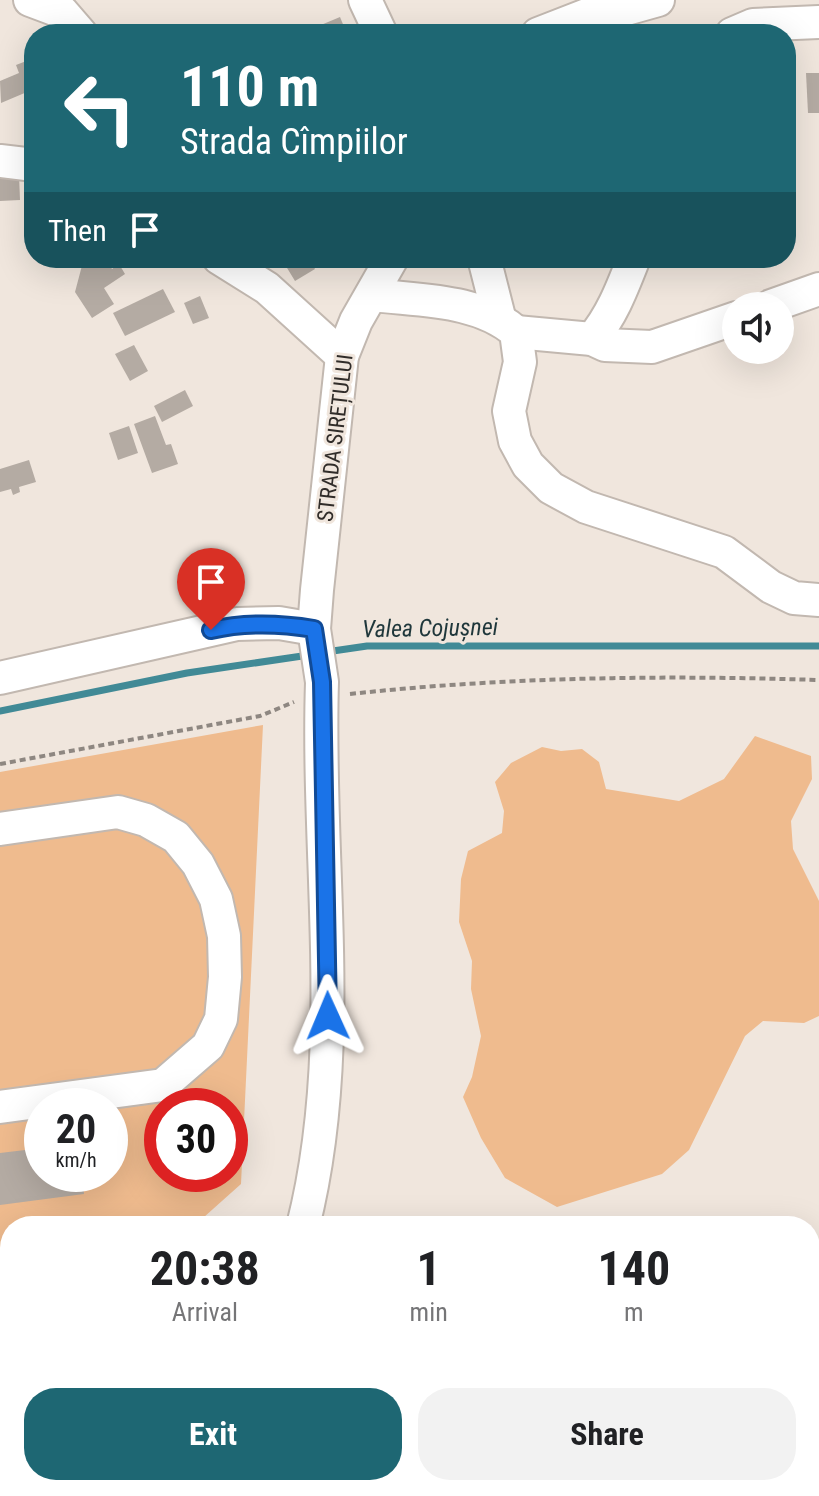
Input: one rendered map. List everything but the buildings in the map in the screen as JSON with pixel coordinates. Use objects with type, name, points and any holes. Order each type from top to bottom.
[{"type":"street","points":[[30,0],[62,12],[72,24]]},
{"type":"street","points":[[365,0],[376,24]]},
{"type":"street","points":[[558,24],[597,5],[626,9],[658,0]]},
{"type":"street","points":[[761,12],[819,22]]},
{"type":"street","points":[[0,161],[24,164]]},
{"type":"street","points":[[235,268],[267,288],[342,356]]},
{"type":"street","name":"STRADA SIREȚULUI","points":[[305,1216],[322,1116],[328,1016],[322,690],[314,629],[342,356],[356,321],[387,268]]},
{"type":"street","points":[[487,268],[520,362],[509,411],[515,441],[528,465],[551,488],[586,507],[724,552],[771,587],[794,598],[819,600]]},
{"type":"street","points":[[592,339],[614,304],[630,268]]},
{"type":"street","points":[[794,298],[819,289]]},
{"type":"street","points":[[373,295],[461,306],[507,324],[592,339],[605,345],[652,347],[722,323]]},
{"type":"street","points":[[0,678],[237,624],[279,623],[314,629]]},
{"type":"street","points":[[0,664],[32,671]]},
{"type":"street","points":[[0,829],[118,812],[146,820],[176,837],[198,864],[216,899],[224,936],[225,977],[221,1019],[208,1046],[163,1085],[0,1107]]},
{"type":"path","points":[[0,764],[260,716],[322,690],[701,676],[819,680]]},
{"type":"shaded area","points":[[263,725],[246,1088],[144,1088],[144,1192],[232,1192],[205,1216],[0,1216],[0,772]]},
{"type":"shaded area","points":[[755,736],[811,756],[812,779],[791,821],[793,849],[819,901],[819,1016],[804,1023],[763,1021],[745,1036],[689,1150],[662,1174],[557,1207],[505,1178],[481,1138],[463,1097],[472,1077],[481,1036],[471,989],[472,961],[459,922],[461,879],[468,851],[502,833],[504,811],[495,782],[511,763],[542,747],[561,751],[582,749],[599,762],[606,789],[679,801],[724,779]]},
{"type":"waterway","name":"Valea Cojușnei","points":[[326,652],[367,646],[819,646]]},
{"type":"waterway","name":"Valea Cojușnei","points":[[0,711],[187,673],[309,655]]},
{"type":"route","points":[[211,630],[237,624],[279,623],[314,629],[322,682],[328,1016]]}]
